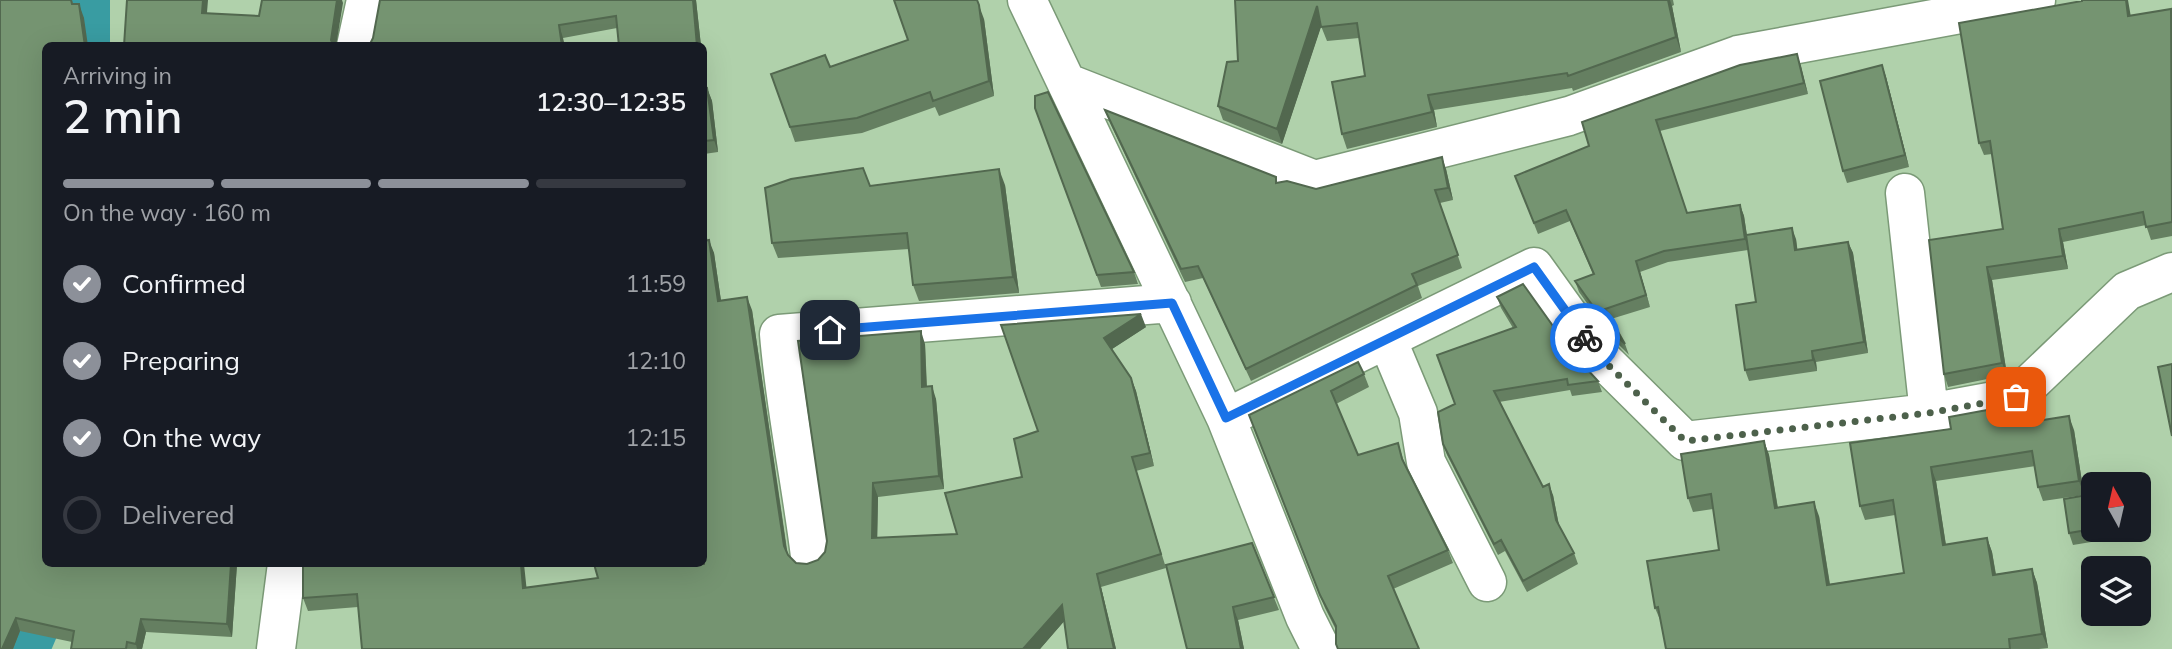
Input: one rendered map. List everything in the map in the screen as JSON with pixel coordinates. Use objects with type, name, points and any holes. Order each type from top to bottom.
[{"type":"street","points":[[357,42],[366,0]]},
{"type":"street","points":[[1027,0],[1070,84],[1226,418],[1305,617],[1321,649]]},
{"type":"street","points":[[1070,84],[1315,180],[1569,116],[1738,55],[2036,0]]},
{"type":"street","points":[[1905,193],[1929,413]]},
{"type":"street","points":[[1226,418],[1534,267],[1595,352],[1685,441],[1929,413],[2016,397],[2127,291],[2172,272]]},
{"type":"street","points":[[810,556],[797,455],[783,380],[779,334],[1172,303]]},
{"type":"street","points":[[1387,339],[1418,413],[1426,462],[1487,582]]},
{"type":"street","points":[[276,649],[287,567]]},
{"type":"building","points":[[0,0],[71,0],[72,4],[79,4],[84,42],[42,42],[42,567],[231,567],[227,624],[141,619],[136,644],[127,642],[126,649],[71,649],[74,631],[16,618],[0,649]]},
{"type":"building","points":[[127,0],[203,0],[202,13],[259,16],[262,0],[337,0],[332,42],[124,42]]},
{"type":"building","points":[[380,0],[693,0],[697,42],[619,42],[616,16],[559,25],[561,42],[371,42]]},
{"type":"building","points":[[894,0],[977,0],[989,81],[933,101],[930,92],[857,118],[790,127],[771,74],[825,55],[830,67],[908,40]]},
{"type":"building","points":[[1235,0],[1668,0],[1676,37],[1568,76],[1567,73],[1428,95],[1432,112],[1342,134],[1332,82],[1365,76],[1357,23],[1321,27],[1317,6],[1277,129],[1218,106],[1227,62],[1238,61]]},
{"type":"building","points":[[2082,0],[2126,0],[2128,16],[2171,9],[2172,222],[2146,227],[2143,212],[2059,229],[2063,256],[1987,267],[2002,363],[1944,374],[1929,240],[2003,229],[1990,141],[1979,143],[1959,23]]},
{"type":"building","points":[[1797,54],[1804,83],[1656,120],[1687,213],[1740,205],[1745,239],[1664,251],[1636,261],[1646,295],[1605,309],[1625,344],[1608,327],[1575,281],[1594,274],[1566,210],[1534,223],[1515,176],[1589,146],[1582,122],[1740,65]]},
{"type":"building","points":[[1882,65],[1905,155],[1843,171],[1820,81]]},
{"type":"building","points":[[707,88],[714,140],[707,141]]},
{"type":"building","points":[[1048,92],[1134,272],[1097,275],[1035,108],[1035,96]]},
{"type":"building","points":[[1105,110],[1276,177],[1276,183],[1287,181],[1316,189],[1442,157],[1448,188],[1435,190],[1458,255],[1412,274],[1417,285],[1246,369],[1198,266],[1181,269]]},
{"type":"building","points":[[863,168],[870,186],[999,169],[1013,277],[913,285],[907,233],[772,243],[765,188],[791,179]]},
{"type":"building","points":[[1792,228],[1795,250],[1848,242],[1864,342],[1812,351],[1813,360],[1745,370],[1736,305],[1756,302],[1746,235]]},
{"type":"building","points":[[707,240],[718,301],[747,297],[784,546],[796,563],[807,564],[818,560],[825,552],[827,541],[798,341],[921,331],[922,387],[932,386],[939,476],[873,483],[872,538],[957,534],[945,493],[1022,477],[1014,439],[1038,431],[1001,325],[1141,314],[1104,338],[1131,378],[1150,453],[1132,457],[1161,554],[1097,574],[1114,649],[1068,649],[1062,605],[1023,649],[362,649],[357,594],[303,598],[303,567],[521,567],[523,588],[598,578],[595,567],[707,567]]},
{"type":"building","points":[[1523,284],[1573,354],[1598,381],[1568,385],[1567,379],[1494,391],[1543,487],[1549,484],[1556,520],[1574,553],[1523,581],[1501,540],[1494,544],[1443,444],[1438,412],[1455,404],[1437,355],[1516,327],[1497,297]]},
{"type":"building","points":[[1358,362],[1364,374],[1331,391],[1358,455],[1398,443],[1402,459],[1448,550],[1388,576],[1419,649],[1338,649],[1336,626],[1320,595],[1249,415]]},
{"type":"building","points":[[2172,364],[2172,436],[2158,367]]},
{"type":"building","points":[[2009,406],[2012,425],[2069,416],[2079,481],[2038,487],[2032,451],[1931,467],[1943,545],[1987,538],[1993,575],[2032,569],[2042,634],[2009,639],[2010,649],[1666,649],[1647,561],[1719,550],[1711,494],[1688,498],[1681,454],[1764,441],[1775,508],[1814,502],[1827,585],[1904,573],[1893,500],[1860,506],[1850,443],[1951,429],[1949,417]]},
{"type":"building","points":[[2081,496],[2081,531],[2069,533],[2064,499]]},
{"type":"building","points":[[1252,543],[1274,597],[1233,607],[1241,649],[1187,649],[1166,565]]},
{"type":"waterway","points":[[91,0],[91,42]]},
{"type":"waterway","points":[[31,649],[66,567]]},
{"type":"way so far","points":[[1585,338],[1595,352],[1685,441],[1929,413],[2016,397]]},
{"type":"route","points":[[830,330],[1172,303],[1226,418],[1534,267],[1585,338]]}]
